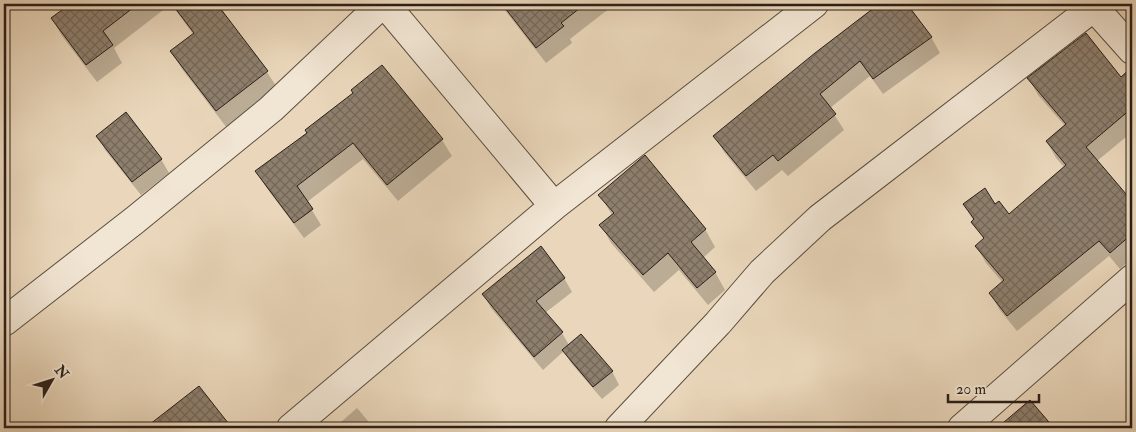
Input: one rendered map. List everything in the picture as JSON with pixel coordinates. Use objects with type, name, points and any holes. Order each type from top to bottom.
[{"type":"street","points":[[4,322],[135,220],[272,109],[384,4],[554,206]]},
{"type":"street","points":[[291,428],[554,206],[814,4]]},
{"type":"street","points":[[619,428],[711,330],[762,272],[820,218],[1094,5],[1132,50]]},
{"type":"street","points":[[962,428],[1132,279]]},
{"type":"building","points":[[70,4],[138,4],[103,31],[113,45],[86,65],[51,18]]},
{"type":"building","points":[[172,4],[217,4],[268,71],[216,111],[170,51],[194,33]]},
{"type":"building","points":[[502,4],[585,4],[561,23],[564,26],[536,48]]},
{"type":"building","points":[[879,4],[907,4],[932,37],[873,79],[860,61],[820,94],[836,114],[778,161],[773,155],[746,176],[713,136]]},
{"type":"building","points":[[1086,33],[1121,77],[1132,67],[1132,108],[1086,147],[1132,201],[1132,234],[1110,253],[1099,241],[1007,316],[989,293],[1004,280],[975,246],[984,238],[971,222],[974,219],[963,204],[985,188],[995,204],[999,201],[1009,214],[1066,165],[1046,141],[1066,124],[1027,78]]},
{"type":"building","points":[[382,65],[443,139],[387,185],[353,143],[297,186],[313,209],[294,223],[255,171],[307,133],[305,130],[353,93],[351,90]]},
{"type":"building","points":[[126,112],[162,159],[132,182],[96,136]]},
{"type":"building","points":[[645,155],[706,229],[691,242],[716,272],[697,288],[668,253],[643,275],[599,225],[614,213],[598,195]]},
{"type":"building","points":[[541,246],[565,278],[536,301],[563,332],[534,357],[482,294]]},
{"type":"building","points":[[581,334],[613,371],[593,387],[562,350]]},
{"type":"building","points":[[199,386],[232,428],[145,428]]},
{"type":"building","points":[[1030,400],[1054,428],[997,428]]}]
